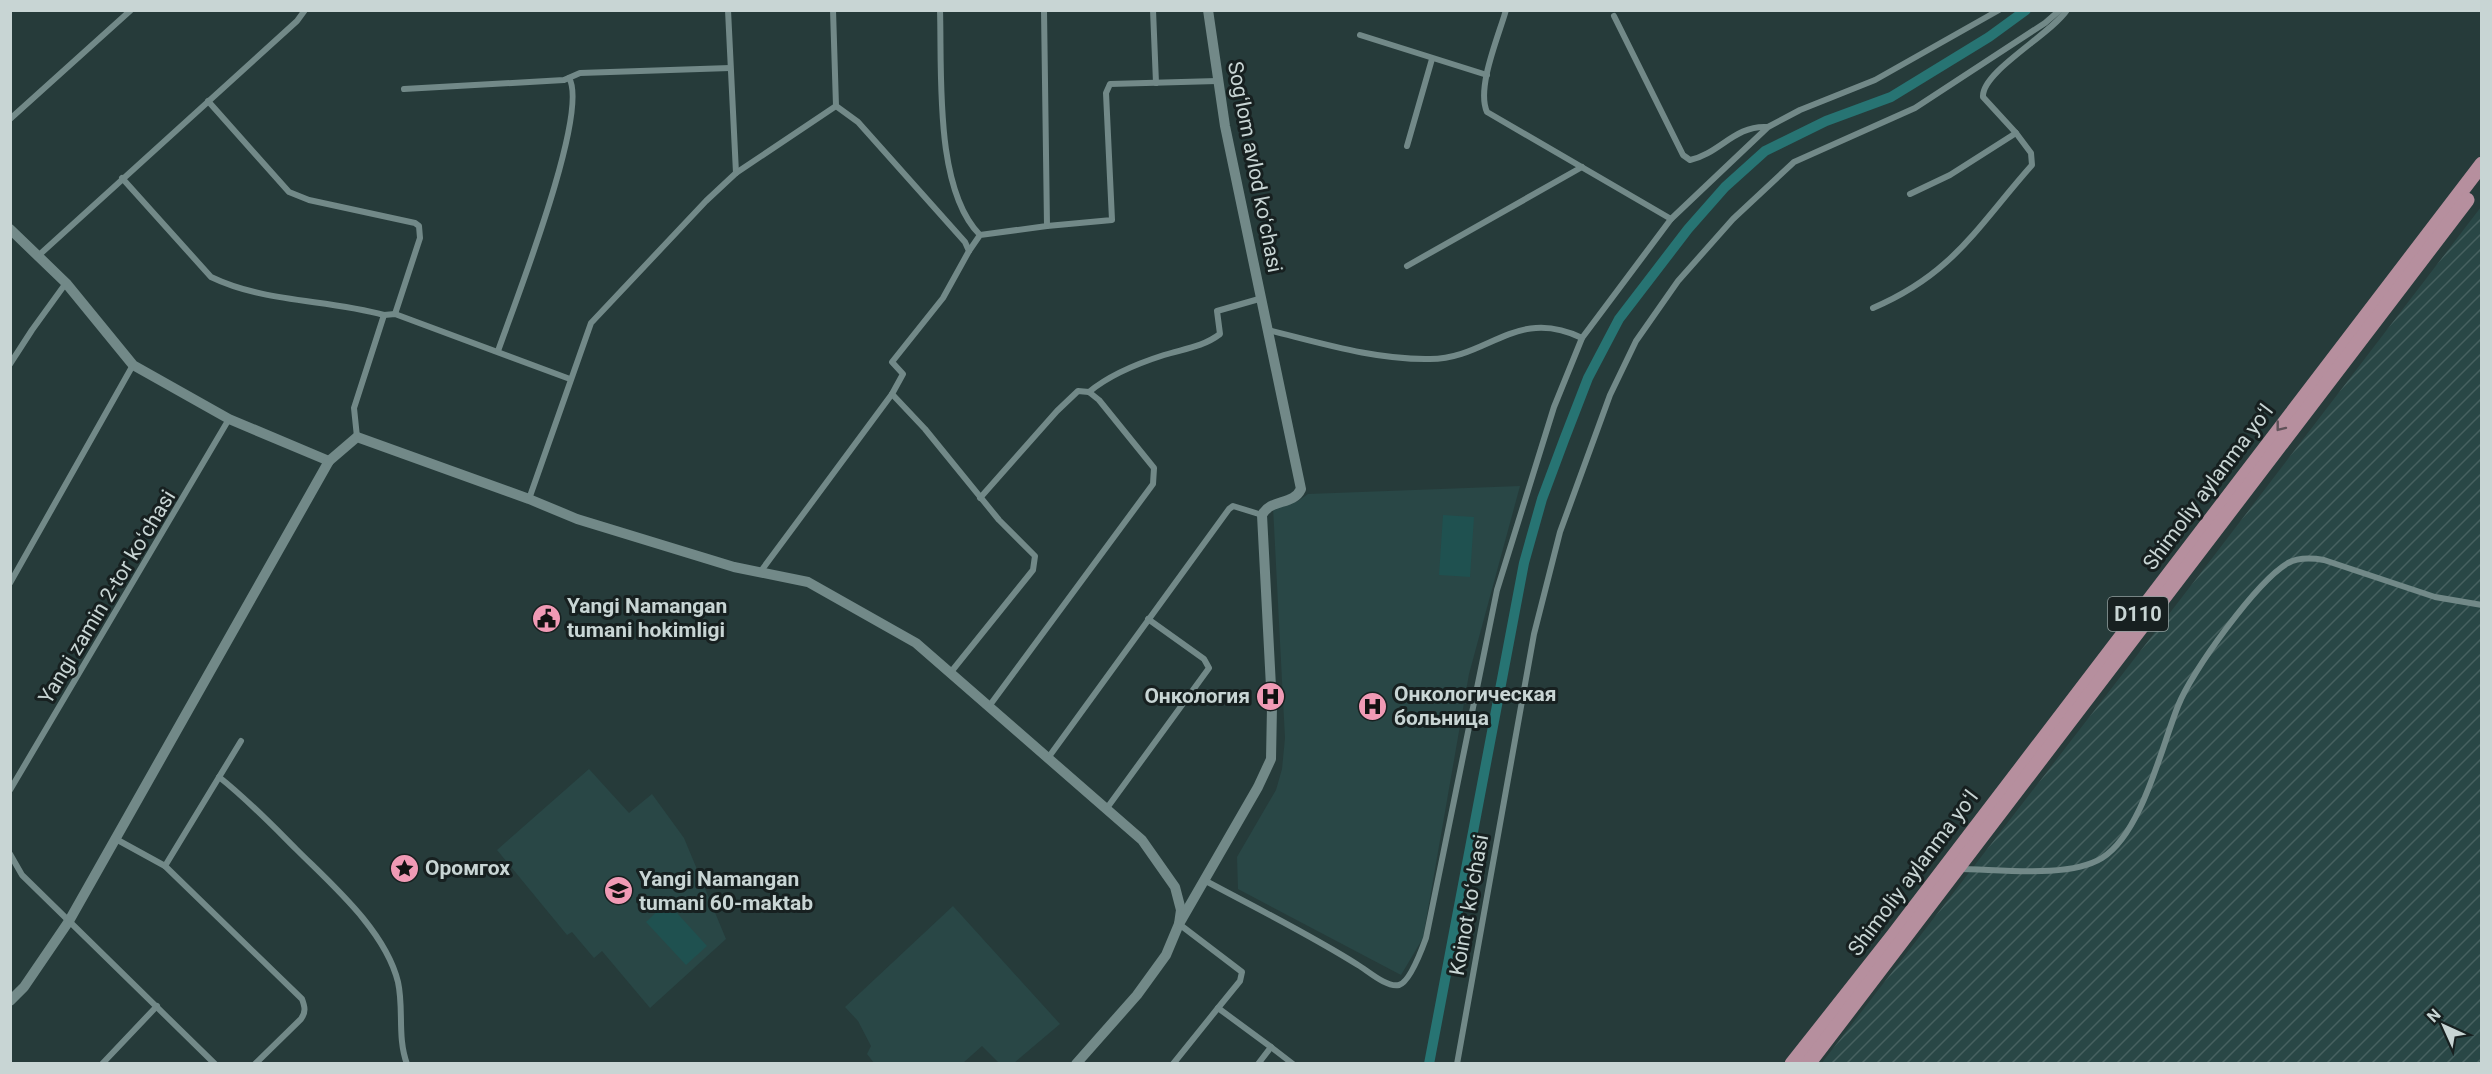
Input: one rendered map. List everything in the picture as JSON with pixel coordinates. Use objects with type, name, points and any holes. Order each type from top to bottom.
[{"type":"main road","name":"Shimoliy aylanma yoʻl","points":[[1808,1064],[1958,869],[2348,347],[2481,164]]},
{"type":"main road","name":"Shimoliy aylanma yoʻl","points":[[2348,347],[2481,181]]},
{"type":"main road","name":"Shimoliy aylanma yoʻl","points":[[1792,1064],[2195,549]]},
{"type":"street","points":[[10,119],[131,10]]},
{"type":"street","points":[[38,256],[297,21],[305,10]]},
{"type":"street","points":[[728,10],[736,173]]},
{"type":"street","points":[[833,10],[836,106]]},
{"type":"street","points":[[940,10],[944,146],[966,221],[980,235]]},
{"type":"street","points":[[1044,10],[1047,226]]},
{"type":"street","points":[[1153,10],[1156,83]]},
{"type":"street","name":"Sogʻlom avlod koʻchasi","points":[[1208,10],[1217,81],[1259,299],[1301,489],[1292,499],[1272,504],[1262,515]]},
{"type":"street","points":[[1506,10],[1487,75],[1484,98],[1487,112],[1671,219]]},
{"type":"street","points":[[1204,880],[1338,953],[1384,981],[1396,986],[1402,983],[1426,938],[1497,590],[1554,407],[1582,338],[1671,219],[1768,127],[1800,110],[1875,80],[1999,10]]},
{"type":"street","name":"Koinot koʻchasi","points":[[1457,1064],[1533,634],[1560,532],[1610,395],[1636,341],[1657,308],[1733,219],[1794,162],[1915,108],[2045,24],[2060,10]]},
{"type":"street","points":[[1873,308],[1900,297],[1948,263],[2031,165],[2031,153],[1983,97],[1985,85],[2009,61],[2046,34],[2067,10]]},
{"type":"street","points":[[1614,16],[1683,155],[1690,160],[1700,158],[1753,126],[1768,127]]},
{"type":"street","points":[[1360,35],[1487,75]]},
{"type":"street","points":[[1407,146],[1432,59]]},
{"type":"street","points":[[404,89],[569,78],[580,73],[730,68]]},
{"type":"street","points":[[498,351],[565,150],[574,98],[574,85],[569,78]]},
{"type":"street","points":[[761,571],[892,394],[903,374],[892,362],[943,298],[980,235],[1112,220],[1107,88],[1114,83],[1217,81]]},
{"type":"street","points":[[208,101],[289,192],[309,200],[415,223],[419,226],[420,238],[395,314]]},
{"type":"street","points":[[529,498],[591,323],[706,201],[736,173],[836,106]]},
{"type":"street","points":[[836,106],[858,122],[965,242],[969,251]]},
{"type":"street","points":[[1910,195],[1950,175],[2016,133]]},
{"type":"street","points":[[1407,266],[1582,167]]},
{"type":"street","points":[[122,178],[211,277],[262,295],[384,315],[395,314],[570,379]]},
{"type":"street","points":[[10,229],[66,284],[133,365],[229,419],[329,461]]},
{"type":"street","points":[[10,364],[66,284]]},
{"type":"street","points":[[1089,392],[1098,384],[1162,356],[1210,341],[1220,334],[1217,311],[1259,299]]},
{"type":"street","points":[[357,437],[354,408],[384,315]]},
{"type":"street","points":[[1267,330],[1378,356],[1428,359],[1441,359],[1505,334],[1533,328],[1562,329],[1582,338]]},
{"type":"street","points":[[10,583],[133,365]]},
{"type":"street","points":[[980,498],[1070,397],[1078,391],[1089,392],[1099,400],[1154,468],[1153,484],[990,705]]},
{"type":"street","points":[[892,394],[925,429],[980,498],[1032,552],[1035,563],[1020,587],[951,672]]},
{"type":"street","name":"Yangi zamin 2-tor koʻchasi","points":[[10,790],[229,419]]},
{"type":"street","points":[[10,1001],[24,987],[69,921],[329,461],[357,437]]},
{"type":"street","points":[[357,437],[529,498],[577,519],[734,567],[808,582],[916,643],[990,705],[1142,840],[1174,887],[1181,910],[1179,924]]},
{"type":"street","points":[[1048,758],[1229,508],[1239,507],[1262,515],[1272,706],[1271,759],[1179,924],[1166,955],[1153,974],[1076,1064]]},
{"type":"street","points":[[1958,869],[2074,869],[2103,857],[2125,833],[2139,809],[2161,757],[2178,705],[2192,679],[2253,598],[2277,570],[2290,562],[2311,558],[2324,560],[2435,597],[2481,605]]},
{"type":"street","points":[[1107,808],[1209,668],[1204,659],[1148,619]]},
{"type":"street","points":[[165,866],[241,741]]},
{"type":"street","points":[[219,777],[247,800],[358,911],[384,952],[398,982],[402,1050],[407,1064]]},
{"type":"street","points":[[114,838],[165,866],[302,999],[305,1014],[255,1064]]},
{"type":"street","points":[[10,854],[22,875],[215,1064]]},
{"type":"street","points":[[1173,1064],[1240,981],[1242,972],[1179,924]]},
{"type":"street","points":[[102,1064],[157,1006]]},
{"type":"street","points":[[1218,1008],[1293,1064]]},
{"type":"street","points":[[1258,1064],[1271,1047]]},
{"type":"shaded area","points":[[2481,207],[2481,1063],[1821,1064],[2203,570]]},
{"type":"shaded area","name":"Онкологическая больница","points":[[1520,486],[1469,674],[1423,938],[1401,975],[1238,889],[1237,857],[1276,790],[1282,769],[1285,738],[1273,507],[1298,501],[1308,494]]},
{"type":"shaded area","points":[[1443,515],[1474,517],[1470,577],[1439,575]]},
{"type":"shaded area","name":"Yangi Namangan tumani 60-maktab","points":[[589,769],[629,813],[652,794],[684,838],[726,939],[650,1008],[602,951],[594,958],[572,932],[567,935],[497,850]]},
{"type":"shaded area","points":[[667,902],[707,946],[686,965],[646,922]]},
{"type":"shaded area","points":[[953,906],[1060,1024],[1014,1063],[999,1063],[982,1046],[963,1063],[874,1063],[867,1054],[871,1046],[858,1021],[845,1007]]},
{"type":"waterway","points":[[1429,1064],[1524,563],[1542,499],[1588,378],[1619,319],[1688,229],[1725,187],[1765,151],[1826,121],[1891,97],[1989,37],[2026,10]]},
{"type":"place","name":"Yangi Namangan tumani hokimligi","points":[[546,618]]},
{"type":"place","name":"Онкология","points":[[1271,696]]},
{"type":"place","name":"Онкологическая больница","points":[[1373,706]]},
{"type":"place","name":"Оромгох","points":[[404,868]]},
{"type":"place","name":"Yangi Namangan tumani 60-maktab","points":[[618,891]]}]
